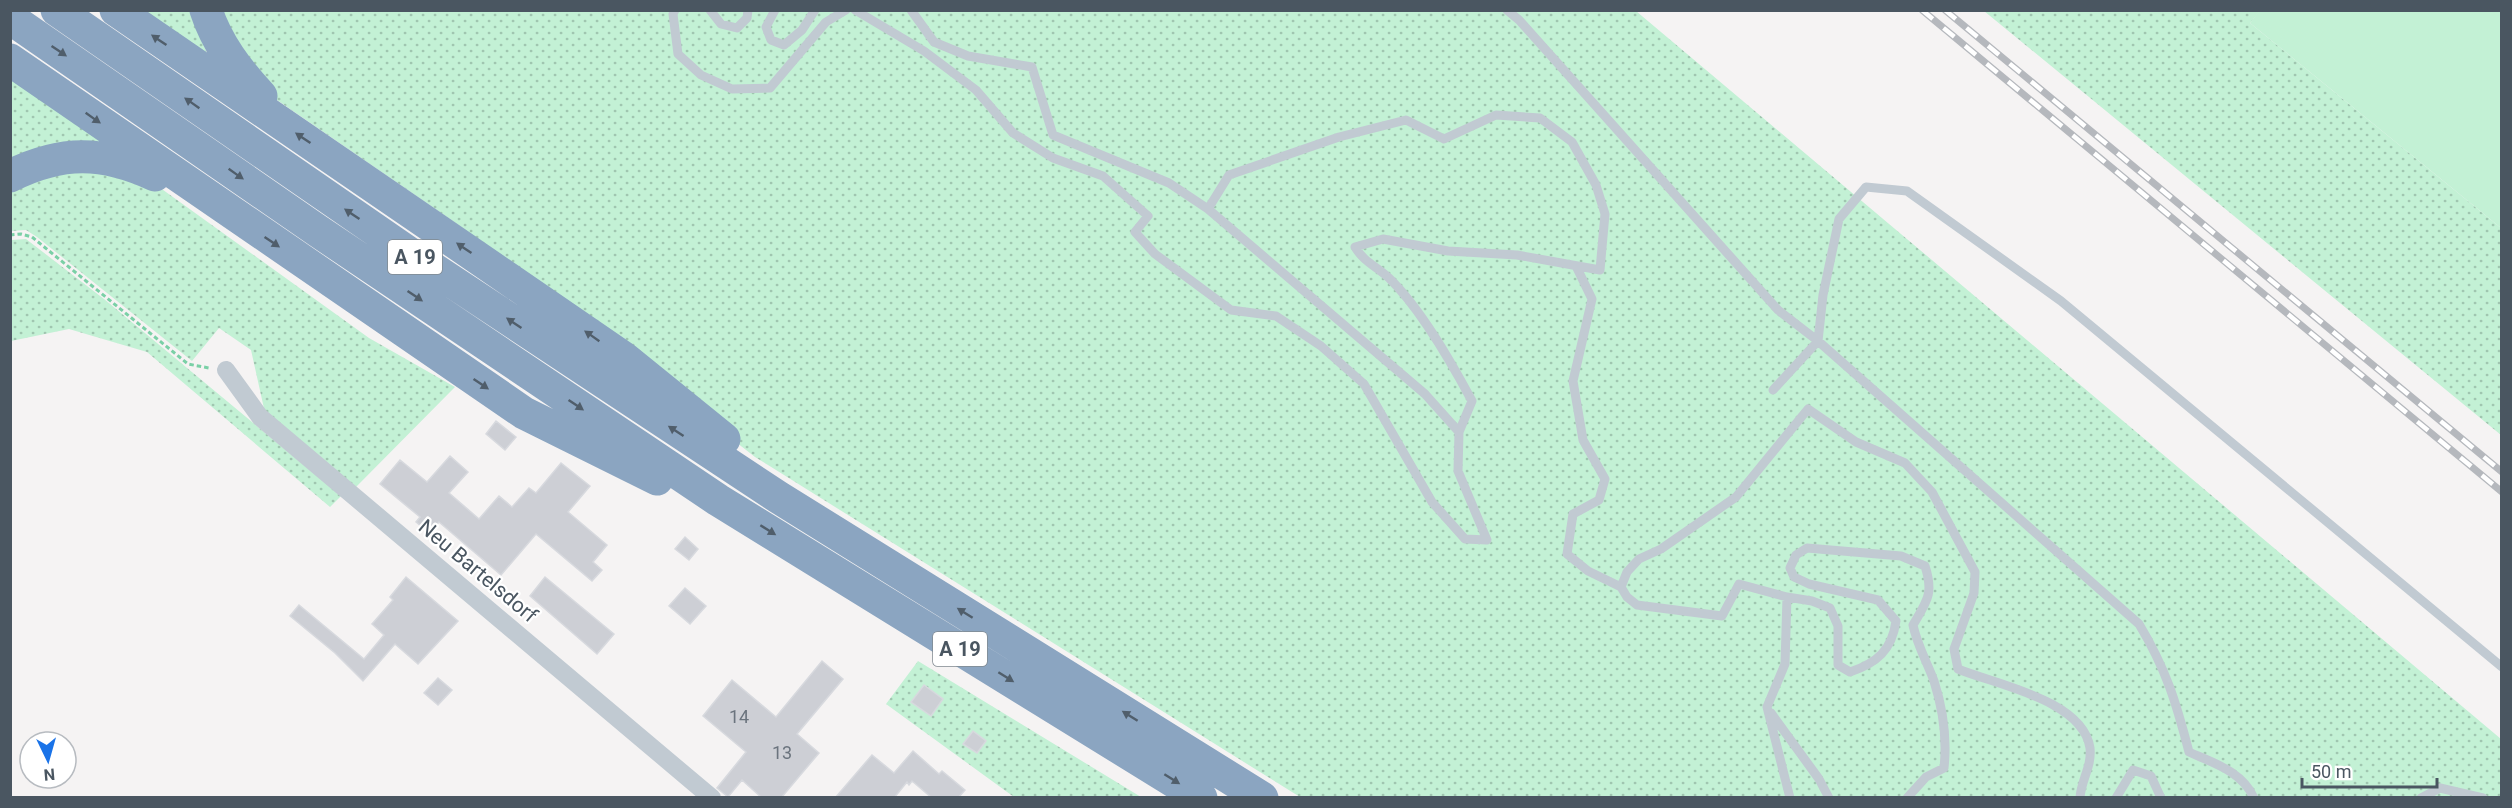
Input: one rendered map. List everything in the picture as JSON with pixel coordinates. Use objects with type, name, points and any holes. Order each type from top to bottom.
[{"type":"highway","name":"A 19","points":[[57,10],[409,253],[778,497],[1262,798]]},
{"type":"highway","points":[[116,10],[624,358],[752,462],[778,497]]},
{"type":"highway","points":[[206,10],[214,33],[230,59],[268,103],[277,120]]},
{"type":"highway","name":"A 19","points":[[10,18],[318,231],[718,500],[1202,798]]},
{"type":"highway","points":[[10,60],[206,197],[524,412],[668,484],[718,500]]},
{"type":"highway","points":[[10,176],[53,159],[95,157],[130,164],[206,197]]},
{"type":"street","name":"Neu Bartelsdorf","points":[[226,370],[260,417],[712,798]]},
{"type":"lane","points":[[675,10],[673,14],[678,54],[701,75],[732,89],[770,88],[826,22],[846,10]]},
{"type":"lane","points":[[710,10],[721,24],[737,28],[747,18],[748,10]]},
{"type":"lane","points":[[775,10],[766,27],[771,40],[784,45],[802,30],[815,10]]},
{"type":"lane","points":[[855,10],[924,51],[976,90],[1013,133],[1053,158],[1103,176],[1148,216],[1135,231],[1155,254],[1231,310],[1276,316],[1321,346],[1364,384],[1432,502],[1465,539],[1486,540],[1458,471],[1459,432],[1472,401],[1450,360],[1389,278],[1362,258],[1355,246],[1383,239],[1448,251],[1517,255],[1600,270],[1605,214],[1596,184],[1572,142],[1540,118],[1496,115],[1444,139],[1406,120],[1339,137],[1228,176],[1208,208]]},
{"type":"lane","points":[[911,10],[934,42],[968,56],[1032,67],[1053,135],[1169,183],[1208,208],[1425,394],[1459,432]]},
{"type":"lane","points":[[1507,10],[1534,37],[1778,310],[1818,341],[2139,624],[2160,660],[2175,699],[2188,752],[2233,772],[2249,787],[2254,798]]},
{"type":"lane","points":[[1773,390],[1818,341],[1823,295],[1839,219],[1866,187],[1907,191],[2061,301],[2502,667]]},
{"type":"lane","points":[[1576,266],[1592,299],[1573,381],[1582,440],[1605,479],[1599,500],[1573,514],[1567,554],[1588,571],[1621,587],[1627,597],[1637,604],[1722,616],[1739,584],[1812,601],[1830,608],[1838,626],[1838,665],[1850,672],[1869,666],[1886,651],[1894,637],[1896,621],[1878,600],[1809,584],[1794,577],[1790,568],[1796,555],[1807,548],[1901,556],[1924,566],[1931,585],[1925,605],[1913,625],[1917,644],[1934,682],[1947,743],[1944,768],[1926,777],[1907,798]]},
{"type":"lane","points":[[1621,587],[1627,572],[1639,559],[1661,549],[1736,497],[1808,409],[1856,442],[1905,463],[1932,492],[1975,572],[1974,593],[1954,649],[1958,669],[2056,704],[2081,725],[2090,747],[2090,767],[2080,798]]},
{"type":"lane","points":[[1787,597],[1785,664],[1767,707],[1790,798]]},
{"type":"lane","points":[[1767,707],[1819,779],[1829,798]]},
{"type":"lane","points":[[2116,798],[2133,770],[2151,777],[2161,798]]},
{"type":"lane","points":[[2421,798],[2440,789],[2483,798]]},
{"type":"path","points":[[10,235],[21,234],[32,237],[188,364],[226,370]]},
{"type":"green space","points":[[2260,10],[2501,11],[2501,228],[2250,23]]},
{"type":"green space","points":[[132,11],[191,11],[207,53]]},
{"type":"green space","points":[[213,11],[1636,11],[2501,739],[2501,797],[1300,797],[755,457],[460,226],[277,100],[262,87]]},
{"type":"green space","points":[[1984,11],[2260,11],[2250,23],[2501,228],[2501,435]]},
{"type":"green space","points":[[11,70],[133,156],[11,167]]},
{"type":"green space","points":[[84,163],[159,187],[369,338],[455,387],[356,487],[265,413],[251,350],[219,328],[192,361],[37,237],[26,230],[11,231],[11,184]]},
{"type":"green space","points":[[26,239],[104,299],[341,496],[330,507],[147,352],[69,329],[11,341],[11,240]]},
{"type":"green space","points":[[918,661],[1141,797],[1014,797],[886,704]]},
{"type":"building","points":[[496,421],[516,437],[505,450],[486,434]]},
{"type":"building","points":[[450,456],[468,472],[449,493],[479,519],[499,496],[512,507],[529,488],[536,493],[561,463],[590,486],[568,512],[607,545],[593,562],[602,570],[592,581],[536,534],[501,575],[439,522],[429,533],[416,522],[420,517],[380,484],[400,460],[427,482]]},
{"type":"building","points":[[685,537],[698,549],[689,560],[675,549]]},
{"type":"building","points":[[406,577],[458,621],[418,664],[395,644],[363,681],[335,653],[290,616],[299,605],[364,659],[384,635],[372,624],[393,600],[390,597]]},
{"type":"building","points":[[545,577],[614,634],[597,654],[530,596]]},
{"type":"building","points":[[685,588],[706,606],[690,624],[669,606]]},
{"type":"building","points":[[822,661],[843,679],[797,734],[819,753],[781,798],[762,798],[742,780],[728,797],[717,788],[746,752],[703,716],[732,680],[776,717]]},
{"type":"building","points":[[438,678],[452,690],[438,705],[424,693]]},
{"type":"building","points":[[924,685],[943,699],[931,716],[911,702]]},
{"type":"building","points":[[973,731],[986,741],[977,753],[963,744]]},
{"type":"building","points":[[913,751],[939,774],[942,771],[965,790],[958,798],[932,798],[912,781],[909,785],[907,782],[894,798],[835,798],[872,755],[894,773]]},
{"type":"railway","points":[[1922,10],[2502,492]]},
{"type":"railway","points":[[1945,10],[2502,472]]}]
